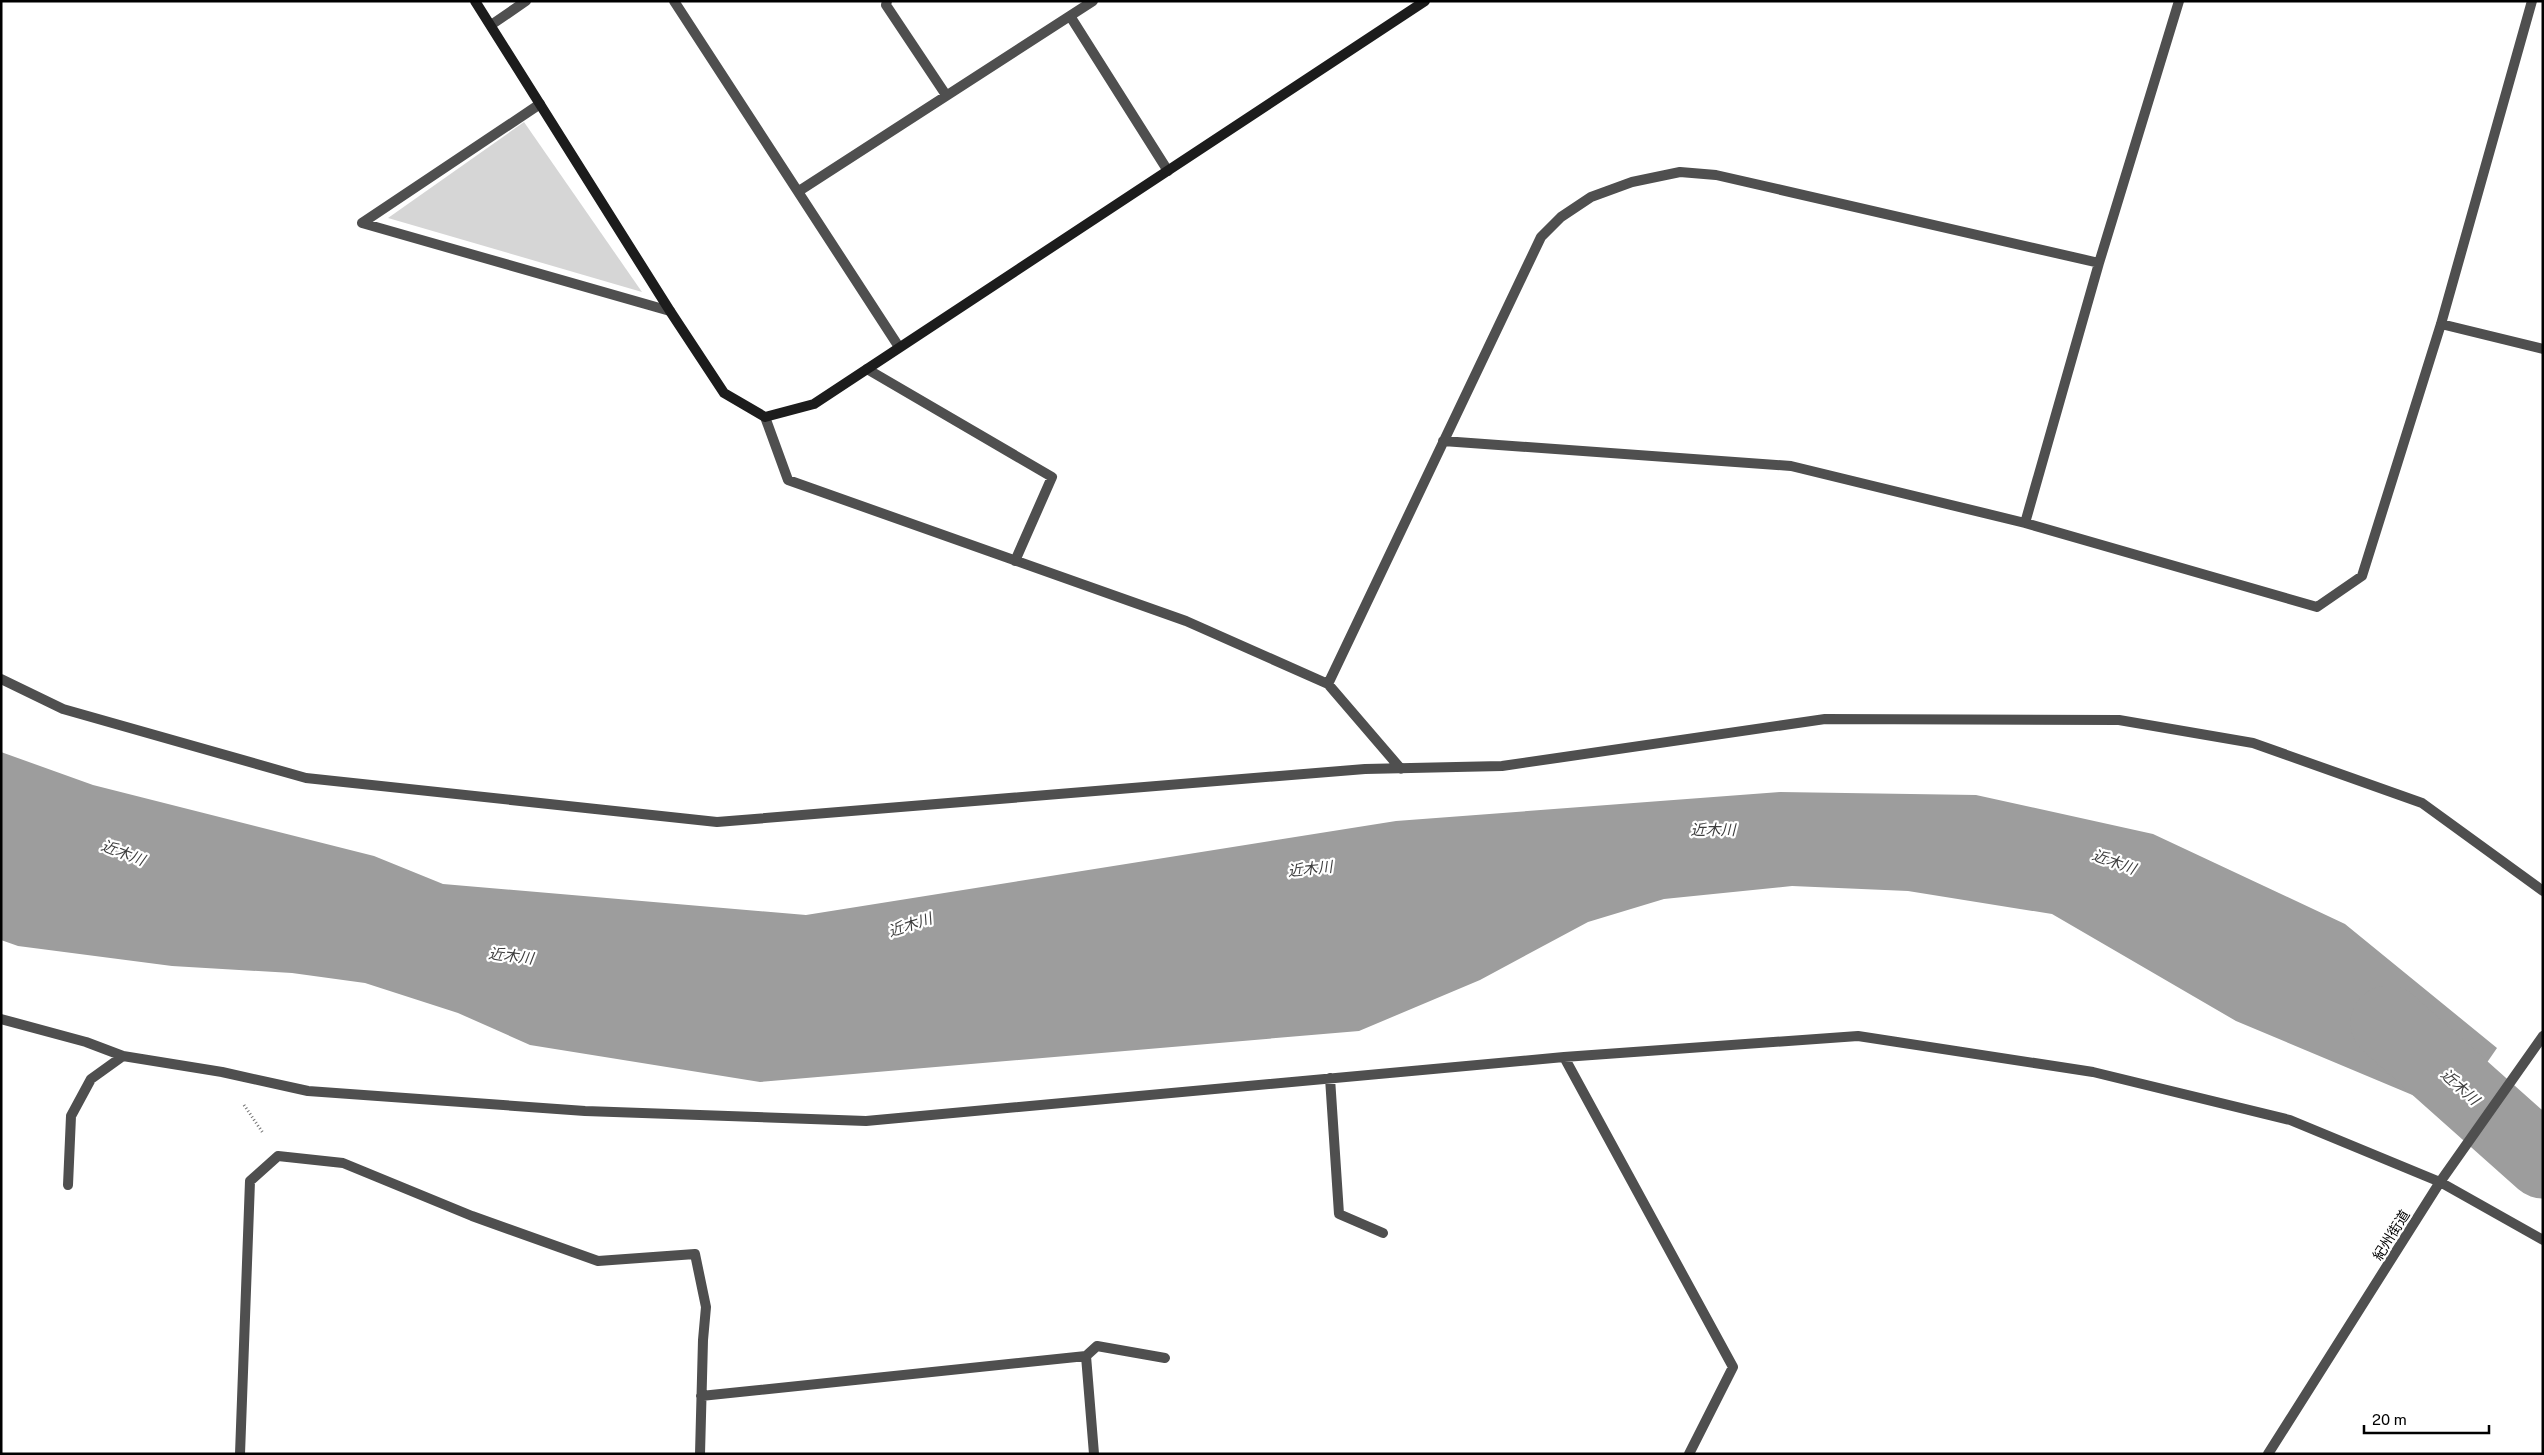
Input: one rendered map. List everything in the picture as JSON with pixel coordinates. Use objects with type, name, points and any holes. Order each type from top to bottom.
[{"type":"street","points":[[475,1],[670,311],[724,393],[765,417],[788,480],[1186,621],[1328,684],[1401,769]]},
{"type":"street","points":[[490,25],[526,1]]},
{"type":"street","points":[[674,1],[899,347]]},
{"type":"street","points":[[887,1],[886,5],[946,95]]},
{"type":"street","points":[[799,191],[1093,1]]},
{"type":"street","points":[[765,417],[814,404],[1425,1]]},
{"type":"street","points":[[2025,523],[2099,263],[2179,1]]},
{"type":"street","points":[[1443,441],[1791,466],[2025,523],[2317,607],[2362,576],[2441,324],[2532,1]]},
{"type":"street","points":[[1070,16],[1168,171]]},
{"type":"street","points":[[540,104],[362,223],[670,311]]},
{"type":"street","points":[[1328,684],[1541,237],[1561,217],[1591,197],[1632,182],[1680,172],[1716,175],[2099,263]]},
{"type":"street","points":[[2441,324],[2543,349]]},
{"type":"street","points":[[867,369],[1052,477],[1015,561]]},
{"type":"street","points":[[1,680],[63,709],[306,778],[717,822],[1075,792],[1401,769],[1502,766],[1825,719],[2119,720],[2254,743],[2422,803],[2543,891]]},
{"type":"street","points":[[1,1019],[86,1042],[123,1056],[222,1072],[308,1091],[585,1111],[866,1121],[1564,1057],[1858,1036],[2093,1072],[2280,1118],[2444,1179],[2543,1240]]},
{"type":"street","name":"紀州街道","points":[[2268,1454],[2444,1179],[2543,1036]]},
{"type":"street","points":[[68,1185],[70,1116],[91,1079],[123,1056]]},
{"type":"street","points":[[1564,1057],[1733,1367],[1689,1454]]},
{"type":"street","points":[[1330,1078],[1339,1214],[1383,1233]]},
{"type":"street","points":[[240,1454],[250,1181],[278,1156],[343,1163],[472,1216],[598,1261],[695,1254],[706,1307],[700,1454]]},
{"type":"street","points":[[701,1396],[1086,1356],[1097,1346],[1165,1358]]},
{"type":"street","points":[[1086,1356],[1094,1454]]},
{"type":"path","points":[[222,1072],[278,1156]]},
{"type":"shaded area","points":[[524,122],[642,292],[388,218]]},
{"type":"water","points":[[1,752],[93,785],[374,856],[443,884],[806,915],[1396,821],[1780,792],[1976,795],[2153,834],[2345,924],[2497,1048],[2453,1112],[2236,1021],[2052,914],[1908,891],[1792,886],[1664,899],[1588,922],[1480,980],[1359,1031],[760,1082],[530,1045],[458,1013],[365,983],[292,973],[172,966],[18,946],[1,940]]},
{"type":"waterway","name":"近木川","points":[[2388,1023],[2543,1161]]}]
